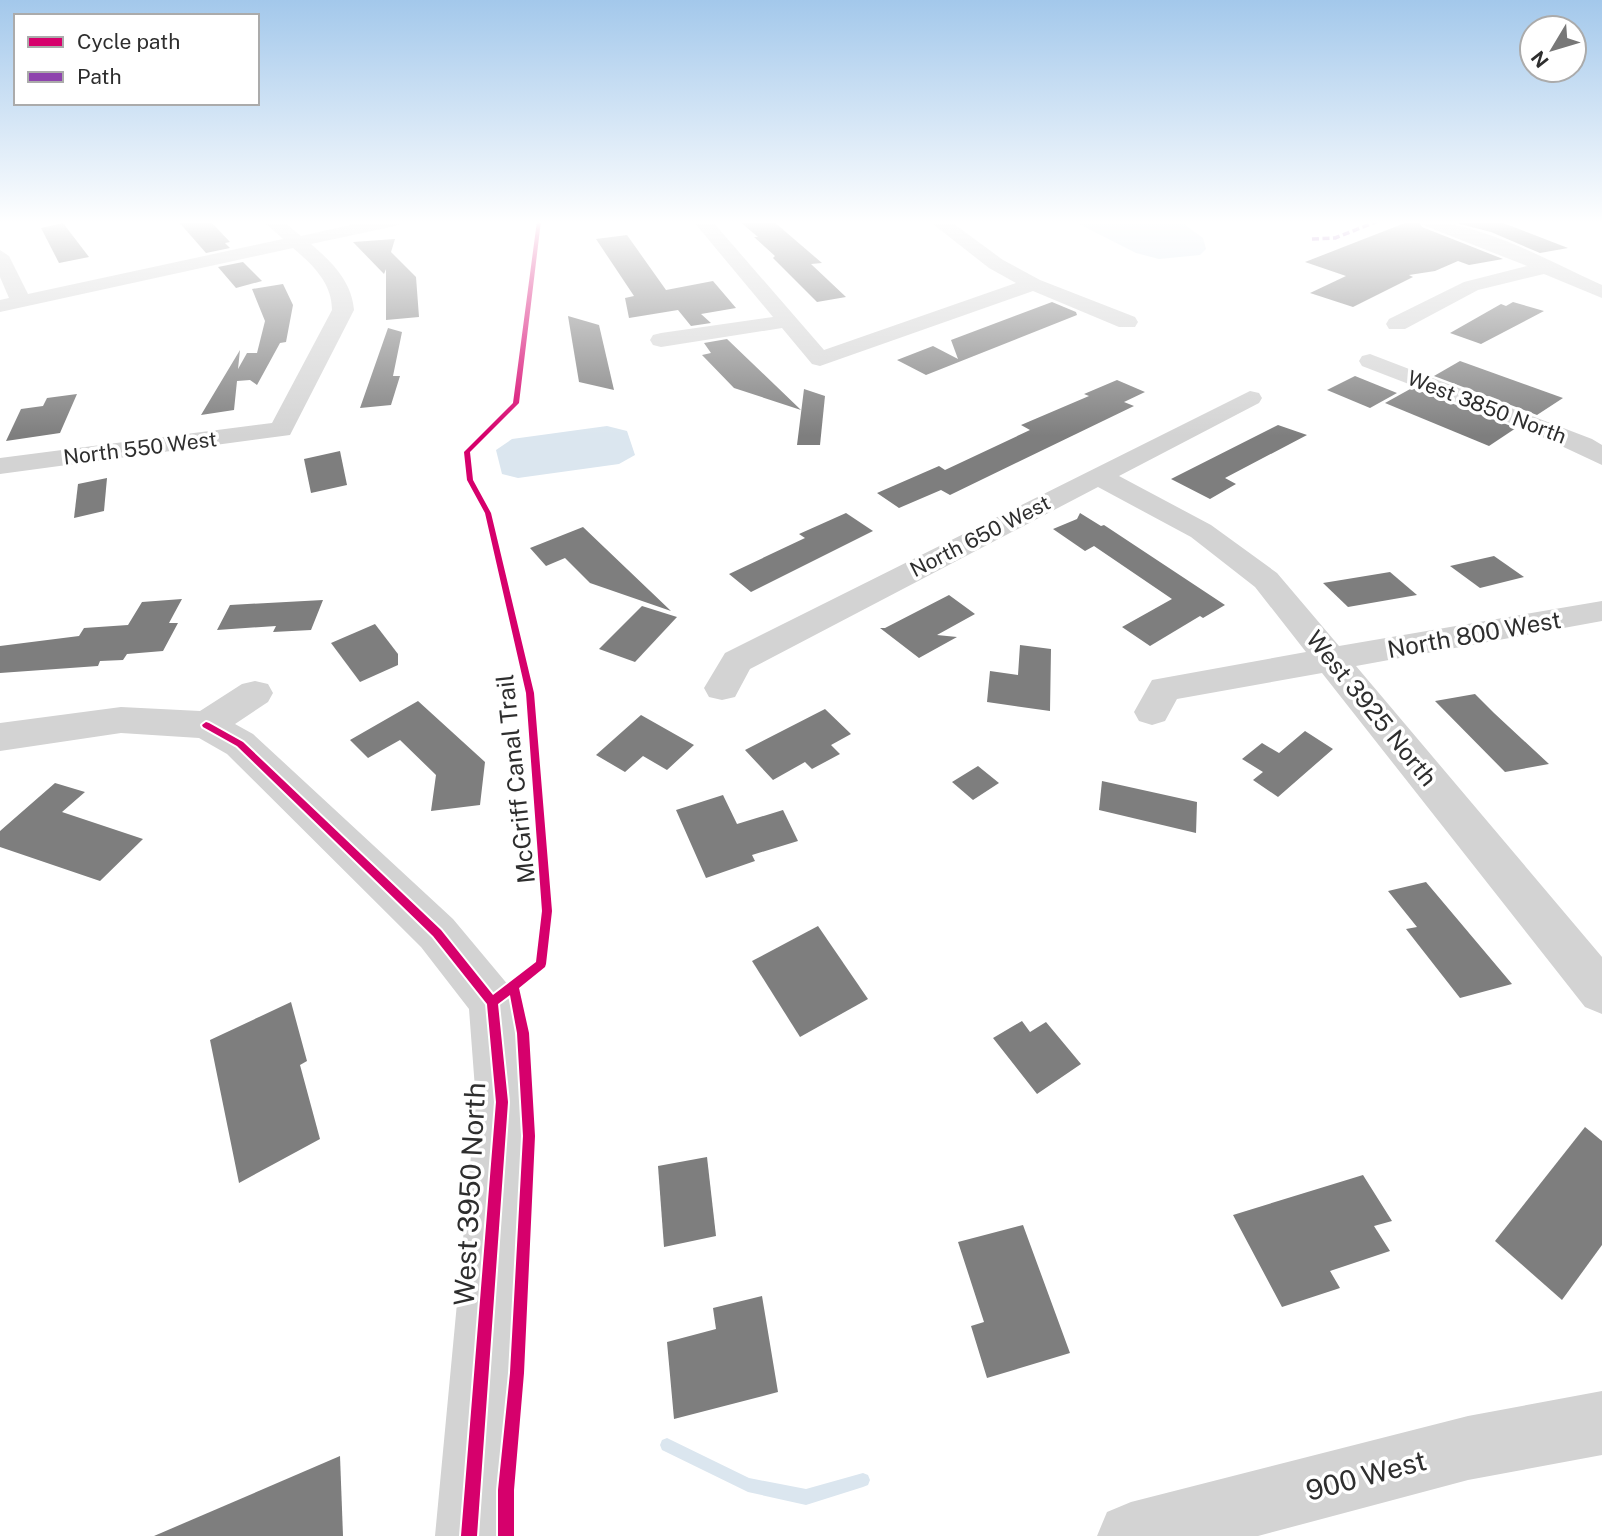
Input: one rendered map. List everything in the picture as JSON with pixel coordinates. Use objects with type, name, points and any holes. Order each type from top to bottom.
[{"type":"street","points":[[17,293],[21,302]]},
{"type":"street","points":[[0,306],[64,293]]},
{"type":"street","name":"North 550 West","points":[[0,466],[281,430],[342,310],[345,298],[343,293]]},
{"type":"street","points":[[764,293],[820,359],[1009,293]]},
{"type":"street","points":[[1055,293],[1127,322]]},
{"type":"street","points":[[1397,324],[1458,293]]},
{"type":"street","points":[[662,340],[788,321]]},
{"type":"street","name":"West 3850 North","points":[[1370,361],[1532,423],[1583,445],[1602,457]]},
{"type":"street","name":"North 650 West","points":[[722,688],[737,661],[1250,398]]},
{"type":"street","name":"West 3925 North","points":[[1097,476],[1201,531],[1266,580],[1602,992]]},
{"type":"street","name":"North 800 West","points":[[1152,712],[1165,689],[1602,611]]},
{"type":"street","points":[[0,737],[121,720],[205,725],[255,693]]},
{"type":"street","name":"West 3950 North","points":[[205,725],[240,744],[438,933],[492,1002],[502,1102],[469,1536]]},
{"type":"street","name":"900 West","points":[[1131,1536],[1468,1448],[1602,1423]]},
{"type":"shaded area","points":[[607,426],[627,431],[635,455],[619,464],[518,478],[502,474],[496,450],[512,439]]},
{"type":"building","points":[[253,293],[287,293],[293,305],[286,342],[280,343],[257,385],[250,380],[237,381],[234,410],[201,415],[240,350],[238,369],[247,353],[257,353],[265,321]]},
{"type":"building","points":[[386,293],[417,293],[419,317],[386,320]]},
{"type":"building","points":[[632,293],[723,293],[736,308],[701,314],[711,323],[691,326],[678,310],[629,318],[625,298],[634,296]]},
{"type":"building","points":[[808,293],[841,293],[846,297],[817,302]]},
{"type":"building","points":[[1311,293],[1382,293],[1353,307]]},
{"type":"building","points":[[1052,302],[1076,312],[1077,315],[926,375],[897,360],[933,346],[958,359],[951,340]]},
{"type":"building","points":[[1513,302],[1544,311],[1481,344],[1450,333],[1501,304],[1506,306]]},
{"type":"building","points":[[568,316],[599,325],[614,390],[579,382]]},
{"type":"building","points":[[388,328],[402,332],[393,376],[400,376],[391,405],[360,408]]},
{"type":"building","points":[[727,339],[801,410],[734,388],[702,355],[711,353],[704,343]]},
{"type":"building","points":[[1460,361],[1563,398],[1537,415],[1434,376]]},
{"type":"building","points":[[1355,376],[1397,393],[1370,408],[1327,390]]},
{"type":"building","points":[[1117,380],[1145,392],[1124,402],[1134,406],[950,495],[941,490],[899,508],[877,493],[939,466],[945,470],[1030,430],[1021,425],[1089,396],[1084,394]]},
{"type":"building","points":[[1412,388],[1516,428],[1489,446],[1385,403]]},
{"type":"building","points":[[804,389],[825,396],[820,445],[797,445]]},
{"type":"building","points":[[77,394],[60,433],[6,441],[21,409],[43,406],[47,398]]},
{"type":"building","points":[[1278,425],[1307,435],[1225,478],[1236,484],[1210,499],[1171,479]]},
{"type":"building","points":[[340,451],[347,485],[311,493],[304,459]]},
{"type":"building","points":[[107,478],[104,511],[74,518],[78,484]]},
{"type":"building","points":[[846,513],[873,531],[751,592],[729,574],[805,538],[799,534]]},
{"type":"building","points":[[1080,513],[1101,526],[1104,525],[1225,605],[1203,618],[1200,616],[1150,646],[1122,627],[1172,599],[1094,546],[1085,551],[1053,529],[1077,519]]},
{"type":"building","points":[[583,527],[671,611],[590,583],[565,558],[546,566],[530,548]]},
{"type":"building","points":[[1494,556],[1524,577],[1480,588],[1450,566]]},
{"type":"building","points":[[1390,572],[1417,595],[1348,607],[1323,583]]},
{"type":"building","points":[[949,595],[975,614],[937,635],[957,637],[919,658],[880,628],[885,628]]},
{"type":"building","points":[[182,599],[169,623],[178,623],[163,651],[127,654],[123,660],[100,661],[98,666],[0,673],[0,646],[79,636],[84,628],[128,625],[142,602]]},
{"type":"building","points":[[323,600],[311,630],[273,632],[276,626],[217,630],[230,605]]},
{"type":"building","points":[[642,606],[677,617],[635,662],[599,649]]},
{"type":"building","points":[[375,624],[398,654],[398,665],[360,682],[331,643]]},
{"type":"building","points":[[1020,645],[1051,649],[1050,711],[987,702],[990,671],[1018,675]]},
{"type":"building","points":[[1475,694],[1549,764],[1505,772],[1435,701]]},
{"type":"building","points":[[418,701],[485,762],[480,805],[431,811],[436,775],[400,740],[368,758],[350,740]]},
{"type":"building","points":[[825,709],[851,734],[831,745],[840,754],[812,769],[805,762],[773,780],[745,750]]},
{"type":"building","points":[[641,715],[694,745],[667,770],[643,756],[625,772],[596,755]]},
{"type":"building","points":[[1305,731],[1333,749],[1278,797],[1253,780],[1263,772],[1242,759],[1262,743],[1279,753]]},
{"type":"building","points":[[978,766],[999,783],[973,800],[952,782]]},
{"type":"building","points":[[1102,781],[1197,802],[1196,833],[1099,810]]},
{"type":"building","points":[[55,783],[85,792],[62,812],[143,839],[100,881],[0,847],[0,831]]},
{"type":"building","points":[[723,795],[737,824],[783,810],[798,841],[752,855],[755,861],[706,878],[676,810]]},
{"type":"building","points":[[1426,882],[1512,984],[1460,998],[1406,929],[1417,927],[1388,891]]},
{"type":"building","points":[[818,926],[868,999],[800,1037],[752,961]]},
{"type":"building","points":[[291,1002],[307,1061],[300,1065],[320,1139],[239,1183],[210,1040]]},
{"type":"building","points":[[1022,1021],[1030,1032],[1046,1022],[1081,1064],[1037,1094],[993,1038]]},
{"type":"building","points":[[1585,1127],[1602,1141],[1602,1245],[1562,1300],[1495,1241]]},
{"type":"building","points":[[707,1157],[716,1236],[664,1247],[658,1166]]},
{"type":"building","points":[[1363,1175],[1392,1221],[1374,1226],[1390,1251],[1330,1271],[1340,1288],[1282,1307],[1233,1215]]},
{"type":"building","points":[[1023,1225],[1070,1353],[987,1378],[971,1326],[984,1322],[958,1242]]},
{"type":"building","points":[[762,1296],[778,1392],[674,1419],[667,1342],[716,1329],[713,1308]]},
{"type":"building","points":[[340,1456],[343,1536],[154,1536]]},
{"type":"waterway","points":[[667,1445],[748,1485],[806,1497],[863,1480]]},
{"type":"cycle path","name":"McGriff Canal Trail","points":[[492,1002],[541,964],[547,911],[530,693],[488,513],[470,480],[467,452],[516,403],[530,293]]},
{"type":"cycle path","points":[[206,725],[240,744],[437,933],[492,1002],[502,1102],[469,1536]]},
{"type":"cycle path","points":[[506,1536],[506,1490],[517,1373],[529,1136],[523,1033],[513,986]]}]
